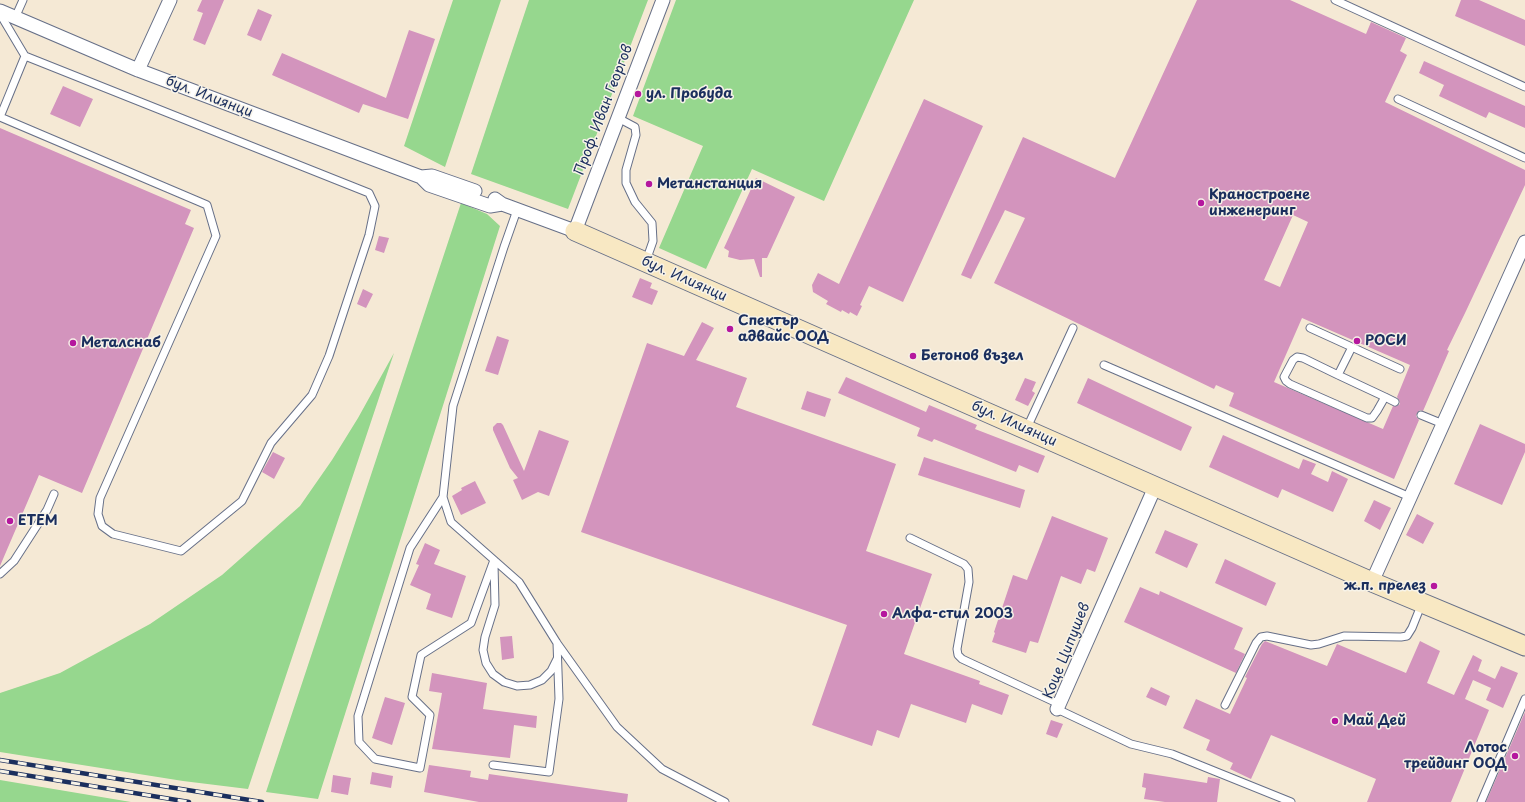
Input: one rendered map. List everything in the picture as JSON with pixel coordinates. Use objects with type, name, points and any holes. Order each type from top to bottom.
[{"type":"street","points":[[138,70],[170,0]]},
{"type":"street","name":"Проф. Иван Георгов","points":[[575,232],[663,0]]},
{"type":"street","name":"бул. Илиянци","points":[[0,11],[138,70],[421,177],[432,176],[492,197],[502,204],[575,232],[645,262],[1372,582],[1525,646]]},
{"type":"street","points":[[1372,582],[1525,242]]},
{"type":"street","name":"Коце Ципушев","points":[[1058,707],[1155,487]]},
{"type":"lane","points":[[15,18],[23,0]]},
{"type":"lane","points":[[1336,0],[1525,87]]},
{"type":"lane","points":[[0,14],[26,56],[369,193],[375,206],[369,235],[329,356],[312,395],[271,443],[242,501],[181,552],[113,534],[102,526],[98,514],[100,498],[216,236],[207,205],[0,117],[26,56]]},
{"type":"lane","points":[[1398,99],[1525,158]]},
{"type":"lane","points":[[618,118],[635,127],[636,135],[626,170],[626,183],[635,202],[652,223],[653,241],[645,262]]},
{"type":"lane","points":[[517,210],[453,406],[443,496],[451,522],[519,582],[556,643],[617,727],[662,769],[725,802]]},
{"type":"lane","points":[[1026,430],[1074,328]]},
{"type":"lane","points":[[1310,328],[1400,369]]},
{"type":"lane","points":[[1338,375],[1352,347]]},
{"type":"lane","points":[[1385,397],[1372,418],[1367,418],[1290,384],[1284,378],[1293,360],[1297,357],[1303,358],[1385,397],[1394,402]]},
{"type":"lane","points":[[1104,365],[1410,497]]},
{"type":"lane","points":[[1421,415],[1443,424]]},
{"type":"lane","points":[[0,574],[14,561],[47,510],[54,494]]},
{"type":"lane","points":[[443,496],[410,548],[358,716],[359,742],[375,759],[420,768],[430,715],[412,698],[421,655],[471,623],[494,560]]},
{"type":"lane","points":[[910,538],[964,564],[968,569],[969,582],[957,649],[958,655],[962,660],[1058,707]]},
{"type":"lane","points":[[494,560],[495,605],[484,637],[483,650],[486,663],[493,674],[504,682],[516,686],[523,686],[542,680],[551,671],[557,659]]},
{"type":"lane","points":[[1225,705],[1256,643],[1261,637],[1267,636],[1311,645],[1344,636],[1407,636],[1412,628],[1422,603]]},
{"type":"lane","points":[[493,765],[549,772],[559,699],[556,643]]},
{"type":"lane","points":[[1481,802],[1525,699]]},
{"type":"lane","name":"Коце Ципушев","points":[[1058,707],[1131,744],[1172,754],[1291,802]]},
{"type":"green space","points":[[453,0],[501,0],[445,167],[404,146]]},
{"type":"green space","points":[[529,0],[648,0],[568,209],[471,174]]},
{"type":"green space","points":[[676,0],[914,0],[824,201],[752,169],[706,269],[659,248],[703,146],[633,116]]},
{"type":"green space","points":[[461,203],[487,214],[500,226],[318,799],[266,792]]},
{"type":"green space","points":[[394,353],[248,789],[183,781],[0,752],[0,693],[60,673],[150,624],[222,575],[300,506],[332,460],[358,418]]},
{"type":"green space","points":[[0,780],[131,802],[0,802]]},
{"type":"building","points":[[202,0],[224,0],[205,45],[193,40],[203,13],[197,11]]},
{"type":"building","points":[[1197,0],[1290,0],[1366,34],[1371,22],[1406,38],[1400,51],[1407,55],[1385,102],[1525,170],[1525,185],[1447,350],[1449,351],[1423,411],[1420,410],[1417,413],[1416,416],[1419,420],[1394,479],[1229,406],[1234,393],[1216,385],[1214,389],[994,283],[1025,218],[1005,210],[971,279],[961,275],[1023,137],[1115,178]],"holes":[[[1293,215],[1308,222],[1280,287],[1264,280]],[[1302,318],[1410,365],[1397,397],[1400,404],[1393,406],[1383,429],[1274,382]]]},
{"type":"building","points":[[1461,0],[1479,0],[1525,20],[1525,46],[1455,16]]},
{"type":"building","points":[[258,9],[272,15],[261,41],[247,35]]},
{"type":"building","points":[[409,30],[435,39],[408,119],[363,104],[359,113],[272,75],[282,53],[386,98]]},
{"type":"building","points":[[1424,61],[1525,106],[1525,128],[1489,112],[1486,118],[1439,96],[1444,85],[1419,73]]},
{"type":"building","points":[[63,86],[93,99],[80,127],[50,114]]},
{"type":"building","points":[[924,99],[983,126],[903,302],[869,286],[860,305],[862,306],[857,316],[842,310],[841,312],[826,304],[828,301],[813,292],[812,285],[818,273],[839,284]]},
{"type":"building","name":"Металснаб","points":[[0,128],[191,210],[185,224],[194,228],[82,493],[39,475],[0,566]]},
{"type":"building","points":[[756,178],[795,197],[767,258],[762,258],[762,277],[760,277],[754,259],[740,260],[728,257],[729,251],[724,248]]},
{"type":"building","points":[[379,236],[389,238],[384,253],[375,250]]},
{"type":"building","points":[[640,278],[652,283],[650,288],[658,291],[652,305],[632,297]]},
{"type":"building","points":[[363,289],[373,294],[366,308],[357,304]]},
{"type":"building","points":[[702,322],[714,328],[696,360],[747,378],[736,407],[896,464],[866,551],[932,574],[904,654],[980,681],[979,684],[1009,695],[1002,715],[972,704],[966,723],[911,704],[899,738],[877,730],[872,746],[812,725],[847,625],[581,532],[647,343],[684,356]]},
{"type":"building","points":[[497,336],[509,340],[498,375],[485,371]]},
{"type":"building","points":[[846,377],[926,412],[929,405],[977,425],[975,429],[1045,456],[1038,473],[1019,465],[1016,472],[934,439],[932,442],[917,436],[920,428],[838,393]]},
{"type":"building","points":[[1025,378],[1036,382],[1032,391],[1035,393],[1028,406],[1015,400]]},
{"type":"building","points":[[1088,378],[1192,427],[1181,451],[1077,403]]},
{"type":"building","points":[[807,391],[831,399],[825,417],[801,409]]},
{"type":"building","points":[[497,423],[501,423],[503,425],[524,471],[539,430],[569,441],[549,496],[538,492],[522,500],[513,480],[518,478],[510,468],[493,430],[493,427]]},
{"type":"building","points":[[1480,424],[1525,444],[1525,452],[1502,505],[1454,484]]},
{"type":"building","points":[[1223,435],[1299,469],[1303,459],[1316,464],[1311,474],[1328,482],[1332,471],[1348,479],[1333,512],[1282,489],[1278,498],[1209,467]]},
{"type":"building","points":[[273,452],[285,458],[274,479],[262,472]]},
{"type":"building","points":[[924,457],[1025,490],[1020,508],[918,475]]},
{"type":"building","points":[[475,481],[486,503],[461,515],[452,496],[462,490],[461,488]]},
{"type":"building","points":[[1374,500],[1391,508],[1380,530],[1364,521]]},
{"type":"building","points":[[1417,514],[1434,523],[1423,544],[1406,535]]},
{"type":"building","points":[[1052,516],[1108,538],[1095,572],[1087,569],[1081,584],[1061,576],[1038,643],[1030,641],[1026,653],[992,642],[1013,575],[1027,580]]},
{"type":"building","points":[[1165,530],[1198,544],[1187,568],[1155,553]]},
{"type":"building","points":[[425,543],[440,550],[434,564],[466,576],[452,618],[426,609],[431,594],[410,585],[419,565],[416,564]]},
{"type":"building","points":[[1225,559],[1276,583],[1266,606],[1215,583]]},
{"type":"building","points":[[1140,587],[1159,595],[1160,591],[1243,628],[1234,649],[1245,654],[1236,673],[1124,622]]},
{"type":"building","points":[[512,636],[514,658],[502,660],[500,637]]},
{"type":"building","name":"Май Дей","points":[[1265,641],[1327,666],[1337,644],[1406,673],[1420,641],[1440,651],[1427,683],[1454,695],[1473,655],[1482,660],[1478,671],[1495,679],[1501,666],[1518,673],[1503,708],[1486,700],[1491,688],[1473,680],[1465,699],[1489,710],[1451,802],[1367,802],[1376,779],[1271,735],[1251,779],[1230,769],[1233,763],[1206,750],[1210,740],[1183,728],[1196,699],[1230,714],[1247,678],[1245,677]]},
{"type":"building","points":[[432,673],[487,683],[483,709],[537,716],[536,728],[514,725],[510,758],[432,749],[442,693],[429,691]]},
{"type":"building","points":[[1151,687],[1170,696],[1166,706],[1146,697]]},
{"type":"building","points":[[385,697],[405,703],[392,745],[372,738]]},
{"type":"building","name":"Лотос трейдинг ООД","points":[[1525,712],[1525,802],[1486,802]]},
{"type":"building","points":[[1051,720],[1063,724],[1057,738],[1046,734]]},
{"type":"building","points":[[429,765],[471,771],[470,777],[488,780],[489,774],[628,794],[627,802],[479,802],[424,792]]},
{"type":"building","points":[[372,772],[393,776],[391,788],[370,784]]},
{"type":"building","points":[[1144,773],[1207,783],[1208,777],[1220,779],[1217,802],[1165,802],[1144,799],[1146,788],[1142,787]]},
{"type":"building","points":[[333,775],[351,778],[348,795],[331,792]]},
{"type":"railway","points":[[0,760],[262,802]]},
{"type":"railway","points":[[0,771],[189,802]]},
{"type":"place","name":"ул. Пробуда","points":[[638,94]]},
{"type":"place","name":"Метанстанция","points":[[649,184]]},
{"type":"place","name":"Краностроене инженеринг","points":[[1201,203]]},
{"type":"place","name":"Спектър адвайс ООД","points":[[730,329]]},
{"type":"place","name":"РОСИ","points":[[1357,341]]},
{"type":"place","name":"Металснаб","points":[[73,343]]},
{"type":"place","name":"Бетонов възел","points":[[913,356]]},
{"type":"place","name":"ЕТЕМ","points":[[10,521]]},
{"type":"place","name":"ж.п. прелез","points":[[1434,586]]},
{"type":"place","name":"Алфа-стил 2003","points":[[884,614]]},
{"type":"place","name":"Май Дей","points":[[1335,721]]},
{"type":"place","name":"Лотос трейдинг ООД","points":[[1515,756]]}]
